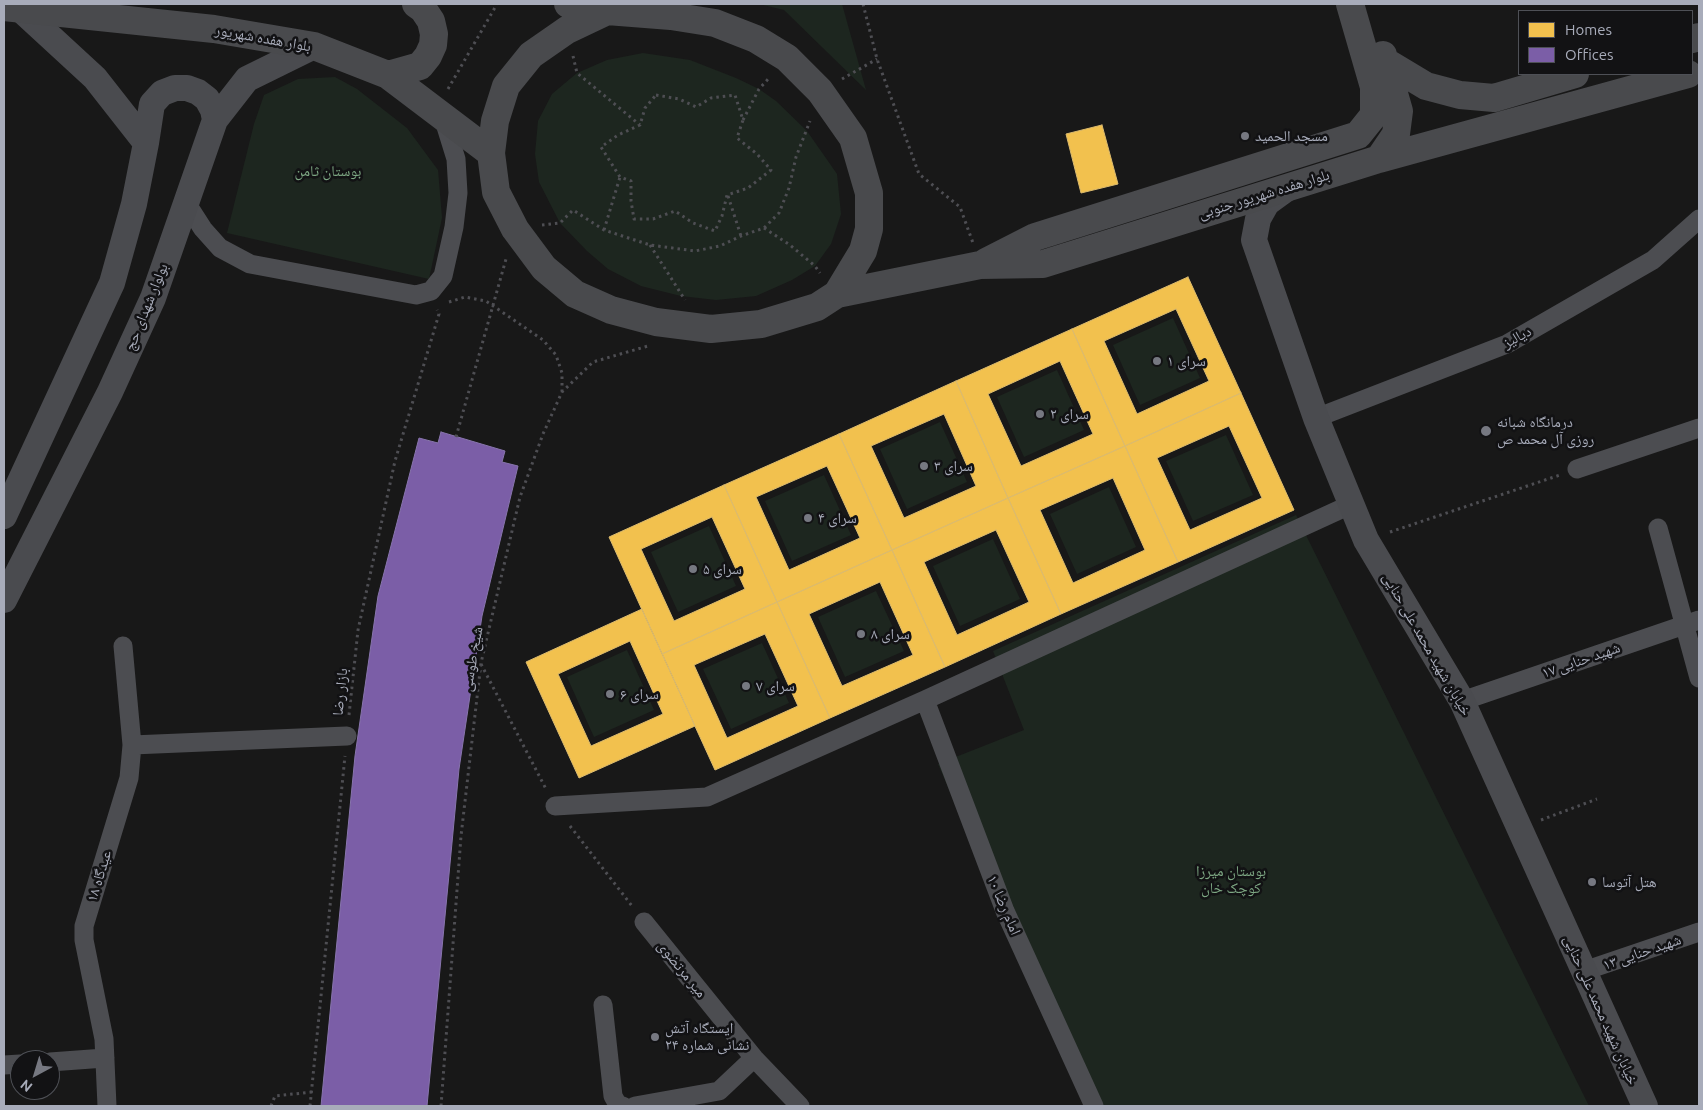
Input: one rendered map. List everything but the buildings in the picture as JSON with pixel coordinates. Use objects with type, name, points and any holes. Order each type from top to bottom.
[{"type":"main road","points":[[388,75],[420,66],[428,56],[434,34],[431,21],[423,9],[416,4]]},
{"type":"main road","points":[[980,264],[1035,237],[1358,135],[1374,115],[1374,87],[1350,4]]},
{"type":"main road","points":[[1362,4],[1386,62],[1399,111],[1396,134],[1379,159]]},
{"type":"main road","name":"بلوار هفده شهریور","points":[[11,7],[214,29],[314,46],[388,75],[492,154]]},
{"type":"main road","points":[[610,8],[714,23],[756,38],[787,58],[820,92],[853,138],[869,193],[869,228],[863,251],[837,294],[817,307],[761,324],[711,329],[656,322],[611,310],[575,294],[544,268],[515,229],[496,192],[492,154],[495,122],[506,86],[568,17],[610,8]]},
{"type":"main road","points":[[1386,62],[1426,86],[1460,95],[1494,98],[1572,75]]},
{"type":"main road","name":"بلوار هفده شهریور جنوبی","points":[[837,294],[980,264],[1043,264],[1379,159],[1684,75]]},
{"type":"street","points":[[11,7],[95,78],[146,144]]},
{"type":"street","name":"بولوار شهدای حج","points":[[4,600],[110,392],[152,298],[215,120],[247,79],[314,46]]},
{"type":"street","points":[[4,516],[112,283],[134,204],[152,104],[162,93],[175,88],[187,88],[207,99],[213,110],[215,120]]},
{"type":"street","points":[[185,201],[203,229],[220,248],[250,264],[416,295],[431,291],[443,276],[454,227],[458,193],[456,159],[439,114]]},
{"type":"street","name":"خیابان شهید محمد علی حنایی","points":[[1291,185],[1267,203],[1258,219],[1254,240],[1316,418],[1366,540],[1462,701],[1645,1106]]},
{"type":"street","name":"دیالیز","points":[[1316,418],[1507,344],[1653,260],[1699,219]]},
{"type":"street","points":[[1577,469],[1699,428]]},
{"type":"street","points":[[555,806],[707,797],[926,700],[1352,504]]},
{"type":"street","points":[[1658,528],[1692,623],[1699,678]]},
{"type":"street","name":"شهید حنایی ۱۷","points":[[1462,701],[1692,623]]},
{"type":"street","name":"عیدگاه ۱۸","points":[[107,1106],[104,1039],[84,940],[84,926],[129,778],[132,745],[123,646]]},
{"type":"street","name":"امام رضا ۱۰","points":[[926,700],[1005,911],[1094,1106]]},
{"type":"street","points":[[132,745],[347,736]]},
{"type":"street","name":"میر مرتضوی","points":[[644,922],[754,1058],[800,1106]]},
{"type":"street","name":"شهید حنایی ۱۳","points":[[1584,971],[1699,932]]},
{"type":"street","points":[[603,1006],[613,1096],[618,1105],[623,1106]]},
{"type":"street","points":[[60,1061],[105,1058]]},
{"type":"street","points":[[635,1106],[720,1098],[754,1058]]},
{"type":"path","points":[[439,114],[497,4]]},
{"type":"path","points":[[863,4],[877,59],[919,174],[960,207],[980,264]]},
{"type":"path","points":[[568,17],[577,73],[640,125]]},
{"type":"path","points":[[727,195],[748,188],[771,170],[757,154],[737,138],[742,120],[759,89],[787,58]]},
{"type":"path","points":[[456,436],[515,229],[560,222],[573,210],[604,230],[650,245],[695,250],[720,246],[764,228],[779,213],[789,188],[796,157],[820,92],[877,59]]},
{"type":"path","points":[[727,195],[722,216],[715,231],[693,223],[675,211],[653,219],[634,219],[631,201],[631,181],[620,177],[601,148],[618,135],[640,125],[646,108],[656,95],[679,99],[696,107],[711,98],[735,95],[742,120]]},
{"type":"path","points":[[604,230],[620,177]]},
{"type":"path","points":[[727,195],[741,236]]},
{"type":"path","points":[[764,228],[790,245],[815,266],[837,294]]},
{"type":"path","points":[[650,245],[681,296],[711,329]]},
{"type":"path","points":[[431,291],[439,314]]},
{"type":"path","points":[[439,314],[448,302],[465,297],[486,300],[543,340],[556,355],[562,374],[562,392]]},
{"type":"path","name":"بازار رضا","points":[[310,1106],[358,630],[395,461],[439,314]]},
{"type":"path","name":"شیخ طوسی","points":[[441,1106],[461,836],[481,664],[520,497],[543,434],[562,392],[593,362],[657,344]]},
{"type":"path","points":[[1366,540],[1577,469]]},
{"type":"path","points":[[1519,828],[1597,799]]},
{"type":"path","points":[[271,1106],[275,1096],[312,1092]]},
{"type":"green space","points":[[759,4],[842,4],[866,90],[784,10]]},
{"type":"green space","points":[[643,53],[690,60],[736,78],[759,89],[776,101],[807,131],[837,174],[841,214],[831,244],[815,266],[792,280],[756,296],[716,300],[681,296],[641,286],[608,269],[587,251],[560,223],[539,182],[535,154],[538,121],[552,94],[577,73],[607,60]]},
{"type":"green space","name":"بوستان ثامن","points":[[335,77],[357,89],[407,128],[438,170],[442,218],[429,279],[227,233],[254,124],[264,95],[298,79]]},
{"type":"green space","points":[[1173,318],[1200,378],[1140,405],[1113,345]]},
{"type":"green space","points":[[1057,370],[1084,430],[1024,457],[997,397]]},
{"type":"green space","points":[[940,422],[967,482],[907,509],[880,449]]},
{"type":"green space","points":[[1226,435],[1253,495],[1193,521],[1166,461]]},
{"type":"green space","points":[[824,475],[851,535],[792,561],[765,501]]},
{"type":"green space","points":[[1109,487],[1136,547],[1077,574],[1050,514]]},
{"type":"green space","name":"بوستان میرزا کوچک خان","points":[[1296,515],[1589,1106],[1102,1106],[988,880],[938,764],[1024,730],[993,651]]},
{"type":"green space","points":[[709,526],[736,586],[678,612],[651,552]]},
{"type":"green space","points":[[993,539],[1020,599],[960,626],[933,566]]},
{"type":"green space","points":[[876,591],[904,651],[845,677],[818,617]]},
{"type":"green space","points":[[762,643],[789,703],[731,729],[703,669]]},
{"type":"green space","points":[[627,650],[654,710],[594,737],[567,677]]},
{"type":"place","name":"مسجد الحمید","points":[[1245,136]]},
{"type":"place","name":"سرای ۱","points":[[1157,361]]},
{"type":"place","name":"سرای ۲","points":[[1040,414]]},
{"type":"place","name":"درمانگاه شبانه روزی آل محمد ص","points":[[1486,431]]},
{"type":"place","name":"سرای ۳","points":[[924,466]]},
{"type":"place","name":"سرای ۴","points":[[808,518]]},
{"type":"place","name":"سرای ۵","points":[[693,569]]},
{"type":"place","name":"سرای ۸","points":[[861,634]]},
{"type":"place","name":"سرای ۷","points":[[746,686]]},
{"type":"place","name":"سرای ۶","points":[[610,694]]},
{"type":"place","name":"هتل آتوسا","points":[[1592,882]]},
{"type":"place","name":"ایستگاه آتش نشانی شماره ۲۴","points":[[655,1037]]}]
